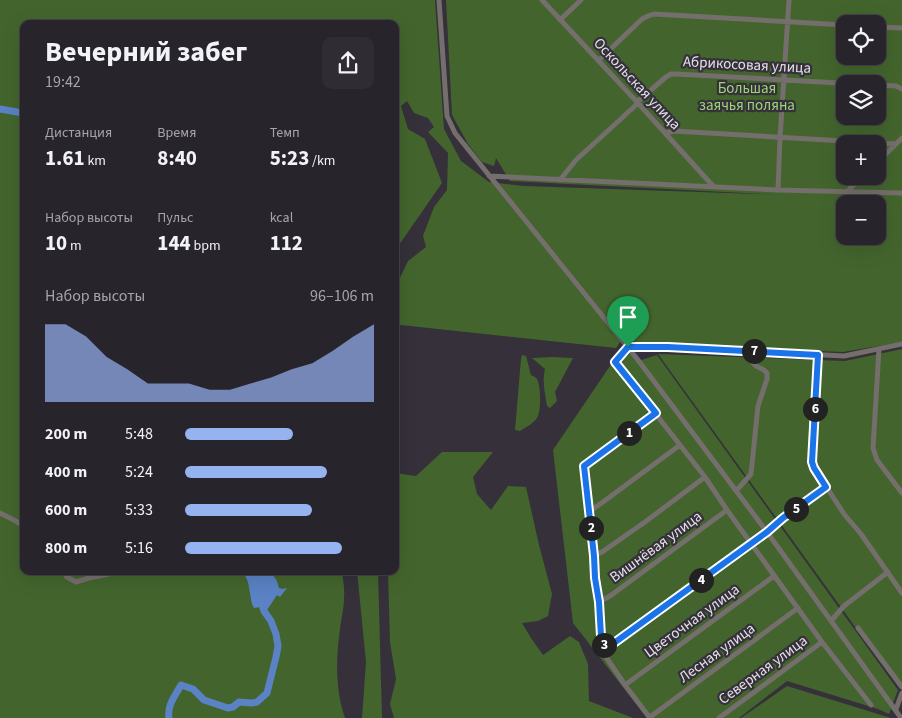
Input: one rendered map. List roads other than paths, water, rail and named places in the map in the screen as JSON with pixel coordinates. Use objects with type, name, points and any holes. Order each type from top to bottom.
[{"type":"street","points":[[439,0],[447,116],[455,133],[628,347],[767,532],[901,718]]},
{"type":"street","name":"Оскольская улица","points":[[542,0],[713,186]]},
{"type":"street","points":[[560,20],[581,0]]},
{"type":"street","points":[[778,190],[788,0]]},
{"type":"street","points":[[599,60],[642,20],[654,14],[836,25]]},
{"type":"street","points":[[886,27],[902,28]]},
{"type":"street","name":"Абрикосовая улица","points":[[560,180],[576,160],[637,102],[671,74],[836,83]]},
{"type":"street","points":[[886,85],[896,86],[902,89]]},
{"type":"street","points":[[666,133],[674,131],[896,144]]},
{"type":"street","points":[[886,154],[902,138]]},
{"type":"street","points":[[489,176],[778,190],[902,193]]},
{"type":"street","points":[[846,192],[853,185]]},
{"type":"street","points":[[872,705],[822,642],[705,477],[615,362],[628,347],[740,350],[844,356],[902,344]]},
{"type":"street","points":[[879,349],[873,448],[878,460],[902,493]]},
{"type":"street","points":[[736,491],[751,474],[758,406],[767,379],[767,373],[756,366],[740,350]]},
{"type":"street","points":[[818,355],[812,462],[814,468],[902,593]]},
{"type":"street","points":[[650,718],[625,685],[604,651],[584,466],[656,413]]},
{"type":"street","points":[[590,511],[680,445]]},
{"type":"street","points":[[594,556],[645,522],[705,477]]},
{"type":"street","points":[[604,645],[614,643],[826,487]]},
{"type":"street","name":"Вишнёвая улица","points":[[599,602],[618,591],[727,510]]},
{"type":"street","points":[[0,514],[20,524]]},
{"type":"street","points":[[831,621],[844,606],[888,572]]},
{"type":"street","points":[[66,575],[76,582],[104,575]]},
{"type":"street","name":"Цветочная улица","points":[[625,685],[774,576]]},
{"type":"street","name":"Лесная улица","points":[[650,718],[798,608]]},
{"type":"street","points":[[858,628],[902,687]]},
{"type":"street","name":"Северная улица","points":[[719,718],[822,642]]},
{"type":"street","points":[[896,710],[902,693]]},
{"type":"water","points":[[245,575],[273,575],[279,588],[287,588],[280,597],[277,595],[267,610],[264,611],[260,607],[254,608]]},
{"type":"waterway","points":[[0,109],[20,113]]},
{"type":"waterway","points":[[169,718],[170,705],[181,685],[193,689],[204,700],[228,708],[233,707],[239,702],[257,702],[267,693],[278,646],[271,621],[264,611],[261,602]]},
{"type":"park label","name":"Большая заячья поляна","points":[[747,96]]}]
